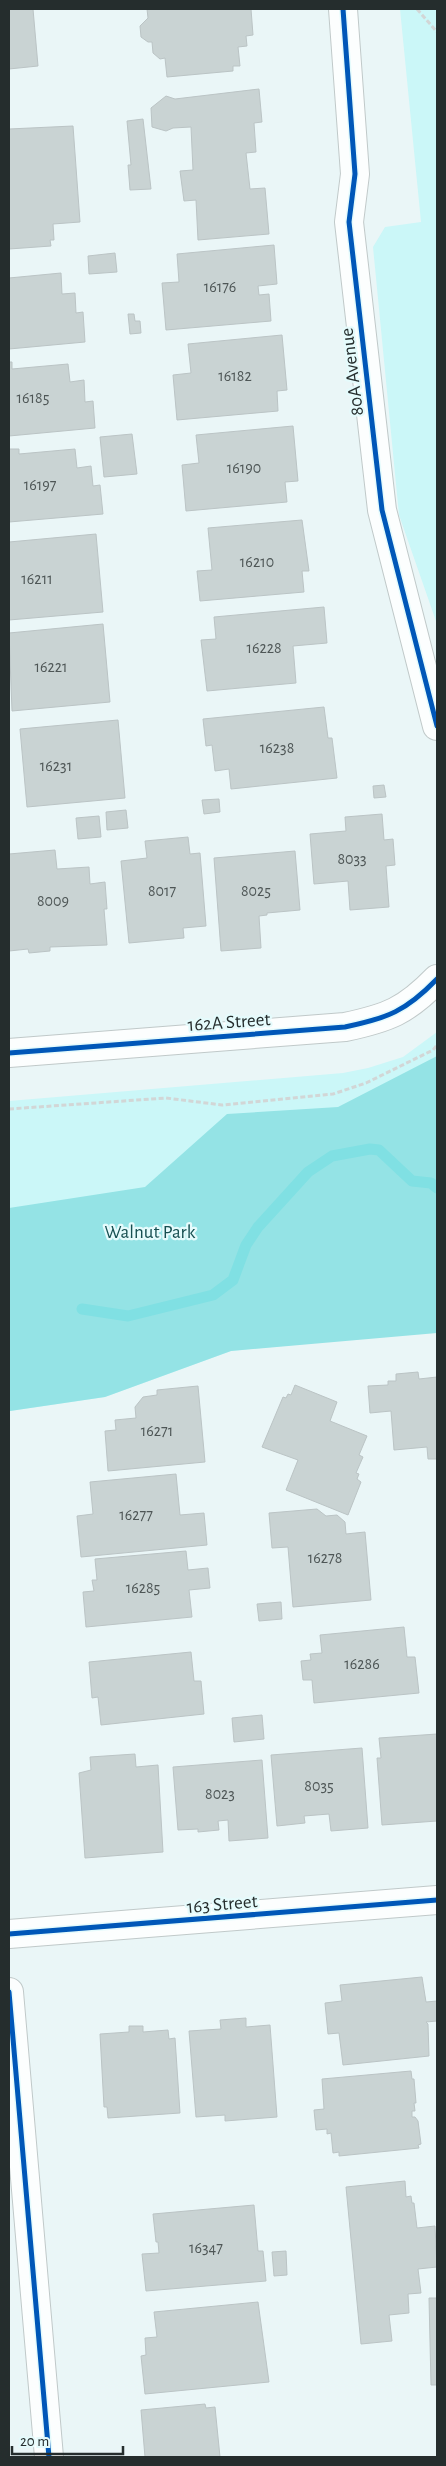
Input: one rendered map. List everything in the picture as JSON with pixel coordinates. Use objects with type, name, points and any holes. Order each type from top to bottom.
[{"type":"street","name":"80A Avenue","points":[[343,9],[355,174],[349,222],[382,510],[437,726]]},
{"type":"street","name":"162A Street","points":[[9,1053],[345,1027],[380,1019],[401,1010],[418,999],[437,980]]},
{"type":"street","name":"163 Street","points":[[9,1934],[437,1900]]},
{"type":"street","points":[[9,1992],[49,2457]]},
{"type":"path","points":[[417,9],[437,32]]},
{"type":"path","points":[[9,1109],[166,1098],[222,1105],[333,1094],[366,1083],[433,1050],[437,1045]]},
{"type":"green space","points":[[400,9],[437,9],[437,624],[399,515],[373,247],[385,227],[421,222]]},
{"type":"green space","name":"Walnut Park","points":[[437,1032],[437,1331],[231,1351],[105,1397],[10,1411],[9,1101],[343,1073],[368,1068],[403,1057]]},
{"type":"green space","name":"Walnut Park","points":[[437,1056],[437,1333],[231,1351],[105,1397],[10,1411],[9,1208],[145,1187],[227,1114],[338,1107]]},
{"type":"building","points":[[9,9],[33,9],[38,66],[9,69]]},
{"type":"building","points":[[147,9],[251,9],[253,35],[246,36],[247,46],[238,47],[240,66],[233,66],[233,71],[167,77],[165,58],[160,59],[153,53],[152,42],[148,42],[141,37],[140,26],[148,18]]},
{"type":"building","points":[[259,89],[262,122],[254,123],[256,152],[246,153],[250,189],[265,188],[269,234],[198,240],[196,200],[184,201],[180,171],[193,170],[191,127],[173,128],[166,131],[152,127],[151,108],[166,96],[175,99]]},
{"type":"building","points":[[143,119],[151,189],[130,190],[128,165],[131,165],[127,121]]},
{"type":"building","points":[[73,126],[80,222],[53,224],[54,240],[50,240],[51,246],[9,249],[9,129]]},
{"type":"building","points":[[274,245],[277,284],[258,286],[259,295],[269,294],[271,321],[166,330],[162,283],[179,282],[177,254]]},
{"type":"building","points":[[115,253],[117,272],[89,274],[88,256]]},
{"type":"building","points":[[61,273],[62,294],[75,293],[76,313],[83,312],[85,342],[9,349],[9,278]]},
{"type":"building","points":[[128,314],[134,314],[135,321],[140,321],[141,333],[130,334]]},
{"type":"building","points":[[282,335],[287,390],[277,391],[278,411],[177,420],[173,375],[191,373],[188,344]]},
{"type":"building","points":[[9,362],[12,362],[12,369],[68,364],[70,382],[84,380],[85,402],[93,401],[95,428],[9,436]]},
{"type":"building","points":[[293,426],[298,481],[285,482],[287,502],[186,511],[182,465],[199,463],[196,435]]},
{"type":"building","points":[[132,434],[137,474],[104,477],[100,437]]},
{"type":"building","points":[[9,449],[19,449],[19,454],[75,449],[77,468],[91,466],[93,486],[100,485],[103,514],[9,522]]},
{"type":"building","points":[[302,520],[309,571],[302,571],[304,592],[200,601],[197,571],[212,570],[208,528]]},
{"type":"building","points":[[96,534],[103,612],[9,620],[9,542]]},
{"type":"building","points":[[324,607],[327,643],[293,646],[296,683],[207,691],[201,640],[216,639],[214,617]]},
{"type":"building","points":[[103,624],[110,702],[12,711],[9,633]]},
{"type":"building","points":[[324,707],[328,738],[332,738],[337,778],[231,789],[229,769],[215,771],[212,745],[206,746],[203,719]]},
{"type":"building","points":[[118,720],[125,798],[27,807],[20,729]]},
{"type":"building","points":[[384,785],[386,797],[374,798],[373,786]]},
{"type":"building","points":[[219,799],[220,812],[204,814],[202,800]]},
{"type":"building","points":[[126,810],[128,828],[107,830],[106,812]]},
{"type":"building","points":[[382,814],[384,840],[393,839],[395,865],[386,866],[389,907],[350,910],[348,881],[314,884],[310,834],[346,831],[345,817]]},
{"type":"building","points":[[99,816],[101,837],[78,839],[76,818]]},
{"type":"building","points":[[188,837],[190,854],[200,853],[206,926],[183,928],[184,938],[129,943],[121,861],[147,858],[145,841]]},
{"type":"building","points":[[55,850],[57,869],[89,867],[90,884],[105,882],[107,909],[104,909],[107,945],[50,947],[50,951],[29,953],[28,949],[9,951],[9,854]]},
{"type":"building","points":[[295,851],[300,910],[267,913],[267,915],[259,916],[261,948],[221,951],[214,858]]},
{"type":"building","points":[[418,1372],[419,1379],[437,1377],[437,1459],[428,1459],[427,1447],[394,1450],[391,1411],[370,1413],[368,1386],[388,1385],[388,1381],[396,1381],[396,1374]]},
{"type":"building","points":[[295,1385],[337,1402],[330,1421],[367,1436],[359,1455],[363,1457],[356,1473],[359,1474],[357,1479],[361,1482],[348,1515],[286,1490],[298,1460],[262,1447],[283,1397],[286,1398],[288,1394],[291,1395]]},
{"type":"building","points":[[198,1386],[205,1462],[108,1471],[105,1431],[116,1430],[115,1420],[136,1418],[135,1407],[143,1397],[157,1395],[157,1390]]},
{"type":"building","points":[[176,1474],[180,1515],[204,1513],[207,1545],[81,1557],[77,1516],[93,1514],[90,1482]]},
{"type":"building","points":[[317,1509],[326,1516],[337,1515],[345,1522],[346,1534],[365,1532],[371,1600],[293,1607],[288,1547],[272,1548],[269,1513]]},
{"type":"building","points":[[186,1551],[188,1570],[208,1568],[210,1588],[189,1590],[192,1617],[86,1627],[83,1592],[94,1591],[92,1580],[97,1580],[95,1559]]},
{"type":"building","points":[[281,1602],[282,1619],[259,1621],[257,1604]]},
{"type":"building","points":[[404,1627],[407,1657],[415,1657],[419,1693],[314,1703],[312,1680],[303,1680],[301,1661],[311,1660],[310,1654],[322,1653],[320,1635]]},
{"type":"building","points":[[191,1652],[194,1681],[201,1681],[204,1714],[101,1725],[98,1697],[92,1698],[89,1662]]},
{"type":"building","points":[[262,1715],[264,1739],[234,1742],[232,1718]]},
{"type":"building","points":[[437,1734],[437,1821],[382,1825],[377,1758],[381,1758],[379,1738]]},
{"type":"building","points":[[362,1748],[368,1828],[331,1831],[329,1814],[304,1816],[305,1823],[277,1826],[271,1755]]},
{"type":"building","points":[[135,1754],[136,1767],[158,1765],[163,1852],[85,1858],[79,1773],[91,1770],[90,1757]]},
{"type":"building","points":[[262,1760],[268,1838],[229,1841],[228,1820],[218,1821],[219,1830],[198,1832],[198,1829],[178,1830],[173,1767]]},
{"type":"building","points":[[422,1977],[426,2002],[437,2001],[437,2021],[426,2022],[428,2024],[429,2056],[343,2065],[339,2033],[328,2034],[325,2003],[342,2001],[340,1985]]},
{"type":"building","points":[[246,2018],[246,2027],[270,2025],[277,2117],[225,2121],[225,2115],[196,2117],[189,2031],[221,2029],[220,2020]]},
{"type":"building","points":[[129,2026],[143,2026],[143,2032],[168,2030],[169,2039],[175,2038],[180,2113],[108,2118],[107,2107],[104,2107],[100,2034],[129,2032]]},
{"type":"building","points":[[411,2071],[412,2079],[414,2079],[416,2103],[414,2103],[415,2111],[412,2111],[412,2117],[415,2117],[418,2121],[421,2144],[418,2145],[419,2148],[339,2156],[339,2152],[333,2153],[331,2133],[327,2134],[327,2129],[316,2130],[314,2110],[324,2109],[322,2079]]},
{"type":"building","points":[[405,2181],[406,2197],[411,2196],[412,2203],[414,2203],[417,2228],[435,2226],[437,2267],[418,2269],[421,2293],[408,2294],[409,2313],[389,2315],[392,2341],[361,2344],[346,2187]]},
{"type":"building","points":[[254,2205],[258,2251],[263,2251],[266,2281],[146,2291],[142,2254],[159,2253],[153,2214]]},
{"type":"building","points":[[286,2251],[287,2275],[274,2276],[272,2252]]},
{"type":"building","points":[[429,2298],[437,2298],[437,2385],[431,2385]]},
{"type":"building","points":[[258,2302],[269,2382],[145,2394],[141,2356],[146,2355],[145,2338],[157,2337],[154,2312]]},
{"type":"building","points":[[205,2404],[206,2408],[215,2407],[220,2457],[145,2457],[141,2410]]},
{"type":"waterway","points":[[82,1309],[128,1316],[213,1295],[233,1280],[246,1245],[258,1227],[308,1172],[332,1156],[370,1149],[379,1150],[412,1181],[431,1183],[437,1188]]},
{"type":"cycle path","points":[[343,9],[355,174],[349,222],[382,510],[437,726]]},
{"type":"cycle path","points":[[9,1053],[345,1027],[396,1012],[416,999],[437,979]]},
{"type":"cycle path","points":[[9,1934],[437,1900]]},
{"type":"cycle path","points":[[9,1992],[49,2457]]}]
